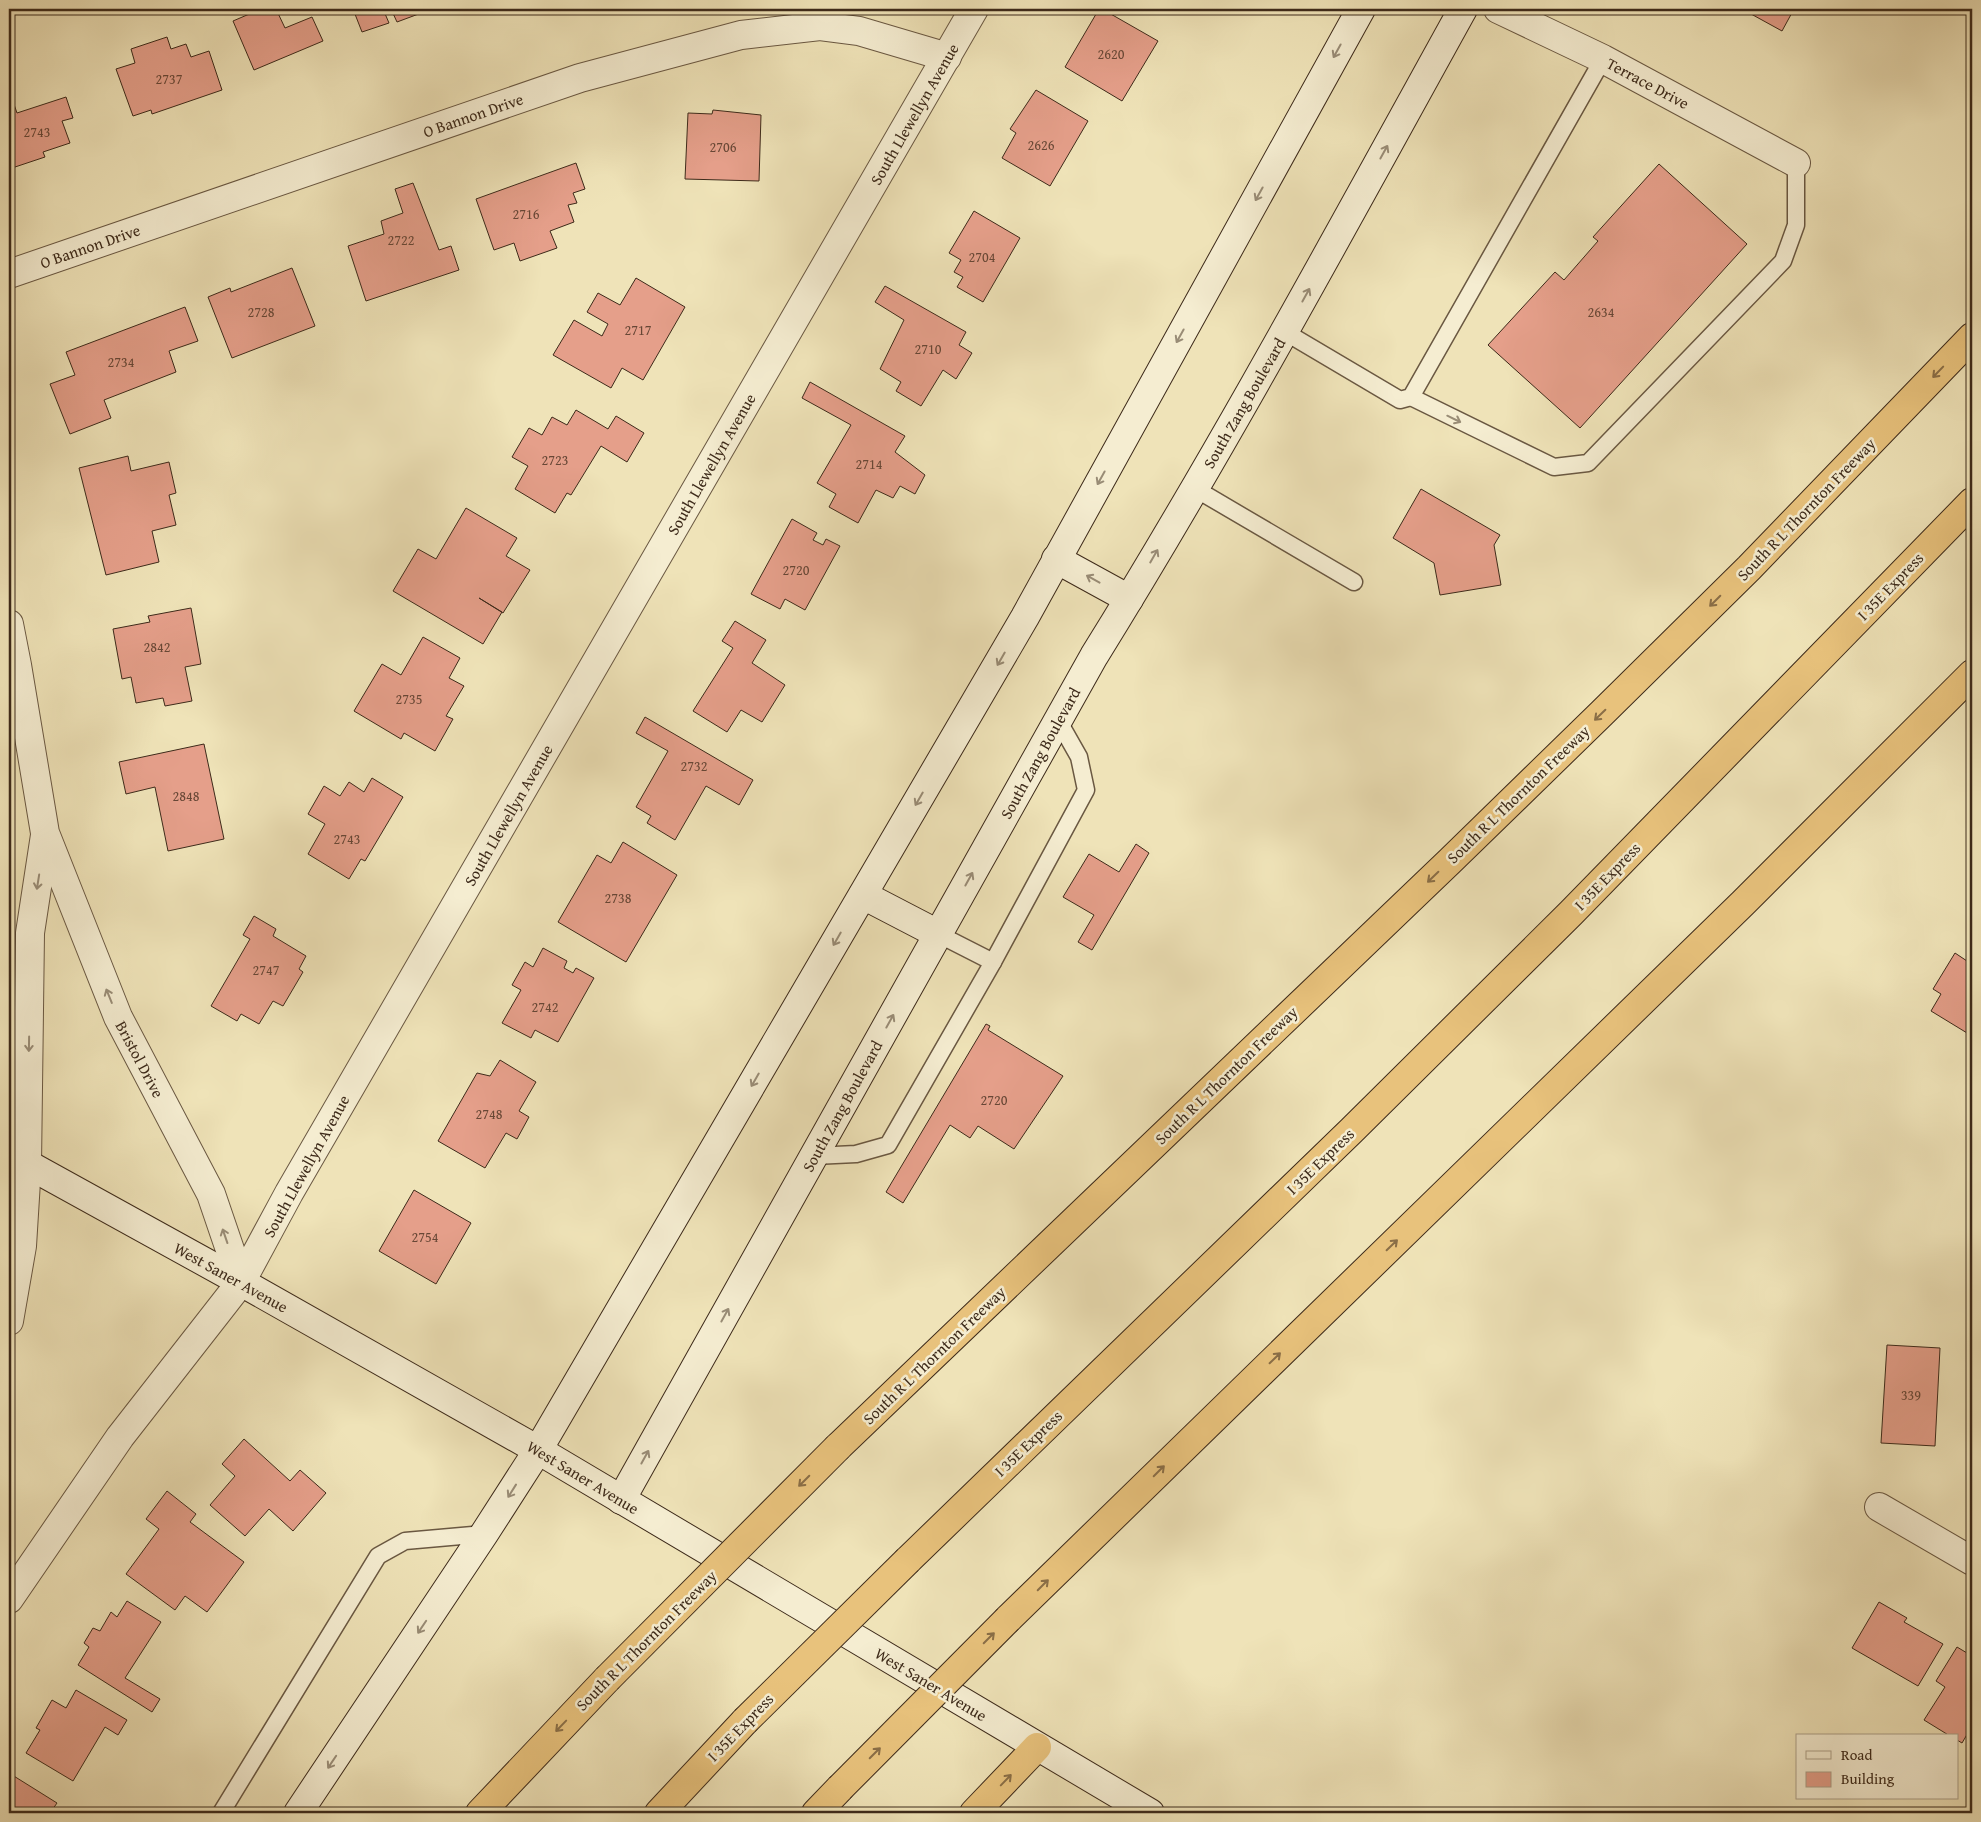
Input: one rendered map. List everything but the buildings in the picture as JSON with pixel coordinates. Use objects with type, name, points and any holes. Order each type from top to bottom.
[{"type":"highway","name":"South R L Thornton Freeway","points":[[480,1813],[607,1678],[838,1447],[1616,700],[1749,568],[1972,337]]},
{"type":"highway","name":"I 35E Express","points":[[659,1813],[745,1721],[908,1560],[1345,1137],[1578,906],[1972,502]]},
{"type":"highway","points":[[816,1813],[1008,1619],[1736,910],[1972,674]]},
{"type":"highway","points":[[974,1813],[1037,1747]]},
{"type":"street","name":"South Llewellyn Avenue","points":[[9,1599],[120,1437],[241,1282],[289,1192],[974,9]]},
{"type":"street","points":[[298,1813],[538,1450],[1025,617],[1361,9]]},
{"type":"street","name":"South Zang Boulevard","points":[[621,1500],[1094,656],[1130,599],[1285,332],[1463,9]]},
{"type":"street","name":"Terrace Drive","points":[[1498,9],[1603,59],[1796,163]]},
{"type":"street","name":"O Bannon Drive","points":[[9,274],[580,78],[741,35],[820,26],[859,31],[947,57]]},
{"type":"street","points":[[1056,558],[1130,599]]},
{"type":"street","name":"Bristol Drive","points":[[9,624],[45,833],[118,1017],[211,1194],[241,1282]]},
{"type":"street","name":"Bristol Drive","points":[[9,1321],[22,1246],[18,1159],[30,934],[45,833]]},
{"type":"street","points":[[863,895],[938,934]]},
{"type":"street","name":"West Saner Avenue","points":[[18,1159],[241,1282],[538,1450],[1150,1813]]},
{"type":"street","points":[[1879,1507],[1972,1561]]},
{"type":"lane","points":[[1410,398],[1603,59]]},
{"type":"lane","points":[[1285,332],[1400,400],[1410,398],[1554,467],[1588,463],[1783,261],[1796,225],[1796,163]]},
{"type":"lane","points":[[1194,488],[1354,582]]},
{"type":"lane","points":[[814,1156],[856,1154],[888,1145],[993,962],[1086,790],[1079,757],[1058,720]]},
{"type":"lane","points":[[938,934],[993,962]]},
{"type":"lane","points":[[221,1813],[378,1556],[405,1541],[484,1534]]}]
